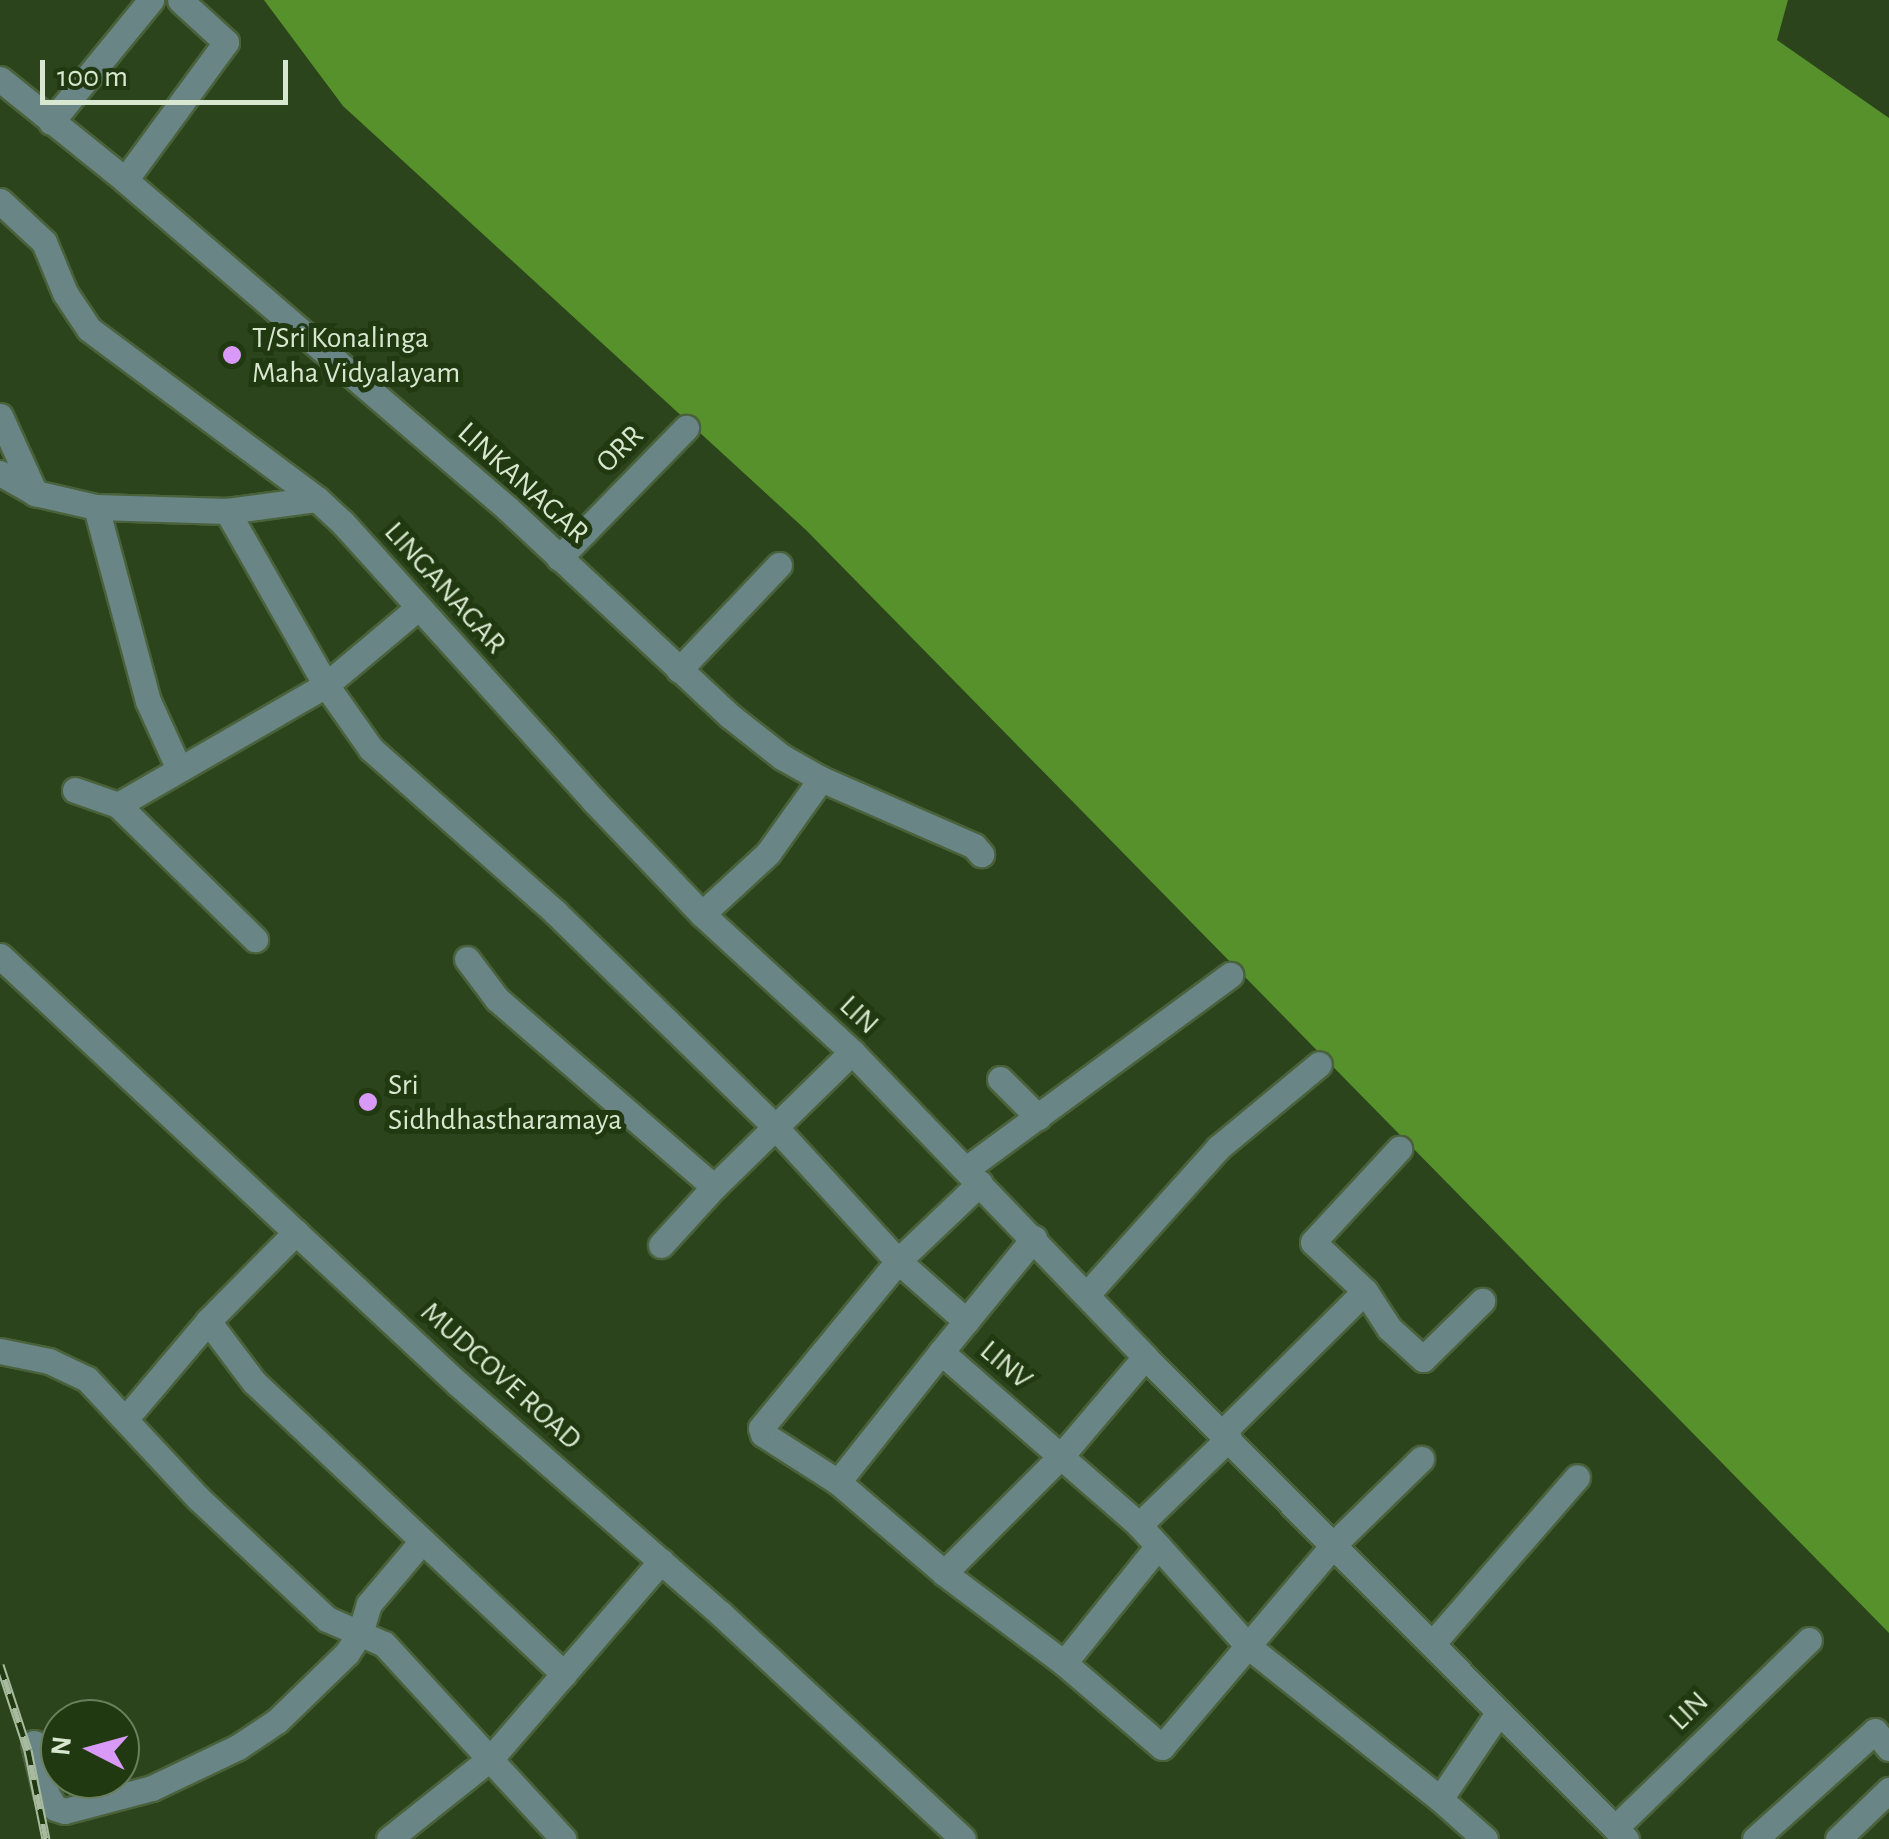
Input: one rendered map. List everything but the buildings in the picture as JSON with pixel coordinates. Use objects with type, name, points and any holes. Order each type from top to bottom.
[{"type":"street","points":[[51,122],[150,0]]},
{"type":"street","points":[[125,180],[226,42],[180,0]]},
{"type":"street","name":"LINKANAGAR","points":[[0,79],[125,180],[769,747],[822,779],[974,846],[980,854]]},
{"type":"street","name":"LINGANAGAR","points":[[0,201],[44,242],[65,293],[89,330],[317,499],[702,914]]},
{"type":"street","points":[[0,416],[35,493]]},
{"type":"street","name":"ORR","points":[[558,558],[686,428]]},
{"type":"street","points":[[1,477],[35,493],[96,508],[227,511],[317,499]]},
{"type":"street","points":[[96,508],[148,701],[179,770]]},
{"type":"street","points":[[227,511],[326,685],[371,749],[556,912],[776,1128],[898,1261],[966,1321]]},
{"type":"street","points":[[680,670],[779,565]]},
{"type":"street","points":[[118,805],[326,685],[420,607]]},
{"type":"street","points":[[702,914],[768,853],[822,779]]},
{"type":"street","points":[[74,790],[118,805],[255,940]]},
{"type":"street","name":"LIN","points":[[702,914],[852,1052],[1146,1357],[1620,1834],[1809,1640]]},
{"type":"street","name":"MUDCOVE ROAD","points":[[0,956],[457,1383],[661,1561],[963,1839]]},
{"type":"street","points":[[468,959],[496,999],[714,1187]]},
{"type":"street","points":[[1230,974],[1138,1038],[1038,1117],[973,1176],[760,1430],[838,1482],[944,1573],[1064,1663],[1162,1747],[1334,1544],[1420,1459]]},
{"type":"street","points":[[661,1245],[714,1187],[852,1052]]},
{"type":"street","points":[[1088,1293],[1218,1148],[1319,1064]]},
{"type":"street","points":[[1000,1080],[1038,1117]]},
{"type":"street","points":[[1399,1148],[1313,1242],[1365,1291],[1390,1328],[1423,1359],[1482,1301]]},
{"type":"street","points":[[127,1417],[208,1321],[296,1232]]},
{"type":"street","name":"LINV","points":[[1034,1238],[941,1352],[1139,1525]]},
{"type":"street","points":[[1365,1291],[1139,1525],[1249,1647],[1485,1839]]},
{"type":"street","points":[[208,1321],[254,1382],[564,1674]]},
{"type":"street","points":[[0,1351],[70,1370],[127,1417],[198,1498],[328,1618],[384,1644],[492,1757],[563,1839]]},
{"type":"street","points":[[838,1482],[941,1352]]},
{"type":"street","points":[[944,1573],[1062,1455],[1146,1357]]},
{"type":"street","points":[[1432,1644],[1577,1477]]},
{"type":"street","points":[[34,1743],[42,1784],[55,1808],[70,1811],[117,1800],[198,1768],[256,1735],[329,1672],[360,1633],[369,1604],[422,1541]]},
{"type":"street","points":[[1064,1663],[1158,1546]]},
{"type":"street","points":[[397,1837],[492,1757],[661,1561]]},
{"type":"street","points":[[1440,1799],[1500,1712]]},
{"type":"street","points":[[1755,1839],[1875,1732],[1889,1748]]},
{"type":"street","points":[[1838,1839],[1889,1790]]},
{"type":"shaded area","points":[[264,0],[1788,0],[1777,40],[1889,118],[1889,1633],[806,530],[343,106]]},
{"type":"railway","points":[[0,1665],[28,1750],[46,1839]]},
{"type":"place","name":"T/Sri Konalinga Maha Vidyalayam","points":[[232,355]]},
{"type":"place","name":"Sri Sidhdhastharamaya","points":[[368,1102]]}]
